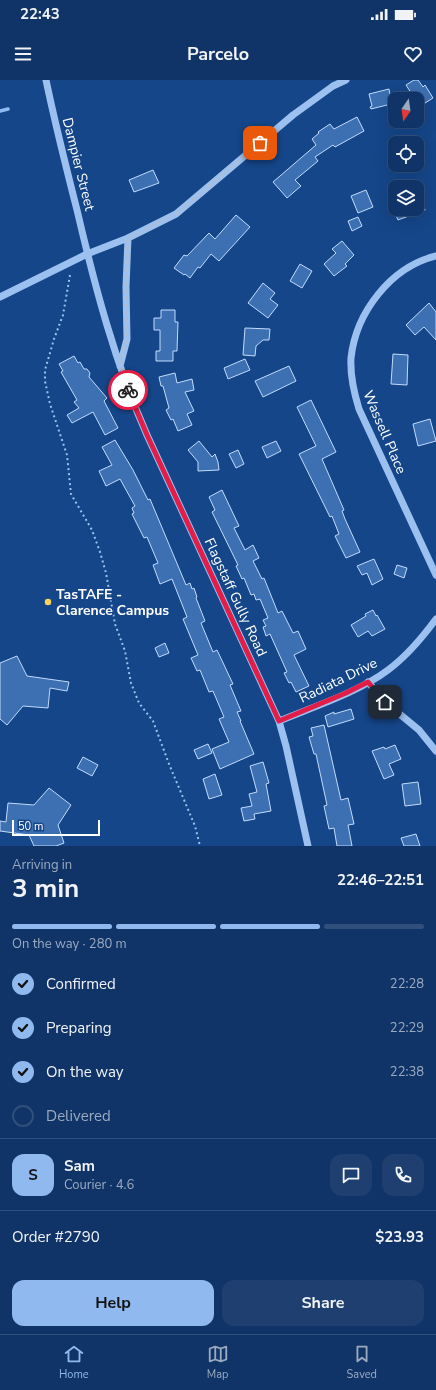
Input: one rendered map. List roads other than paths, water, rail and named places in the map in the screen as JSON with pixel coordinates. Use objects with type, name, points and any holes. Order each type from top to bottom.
[{"type":"street","name":"Dampier Street","points":[[46,80],[87,254]]},
{"type":"street","points":[[0,296],[87,254],[128,238],[176,214],[293,115],[333,86],[346,80]]},
{"type":"street","points":[[120,366],[126,338],[128,238]]},
{"type":"street","name":"Flagstaff Gully Road","points":[[87,254],[107,326],[133,403],[279,721],[287,750],[308,846]]},
{"type":"street","name":"Wassell Place","points":[[436,256],[422,259],[406,268],[394,277],[381,291],[369,307],[361,324],[354,341],[352,358],[353,388],[360,409],[436,575]]},
{"type":"street","name":"Radiata Drive","points":[[279,721],[346,693],[387,671],[417,644],[436,619]]},
{"type":"street","points":[[368,682],[385,702],[419,730],[436,751]]},
{"type":"waterway","points":[[0,111],[8,109]]},
{"type":"place","name":"TasTAFE - Clarence Campus","points":[[48,602]]}]
